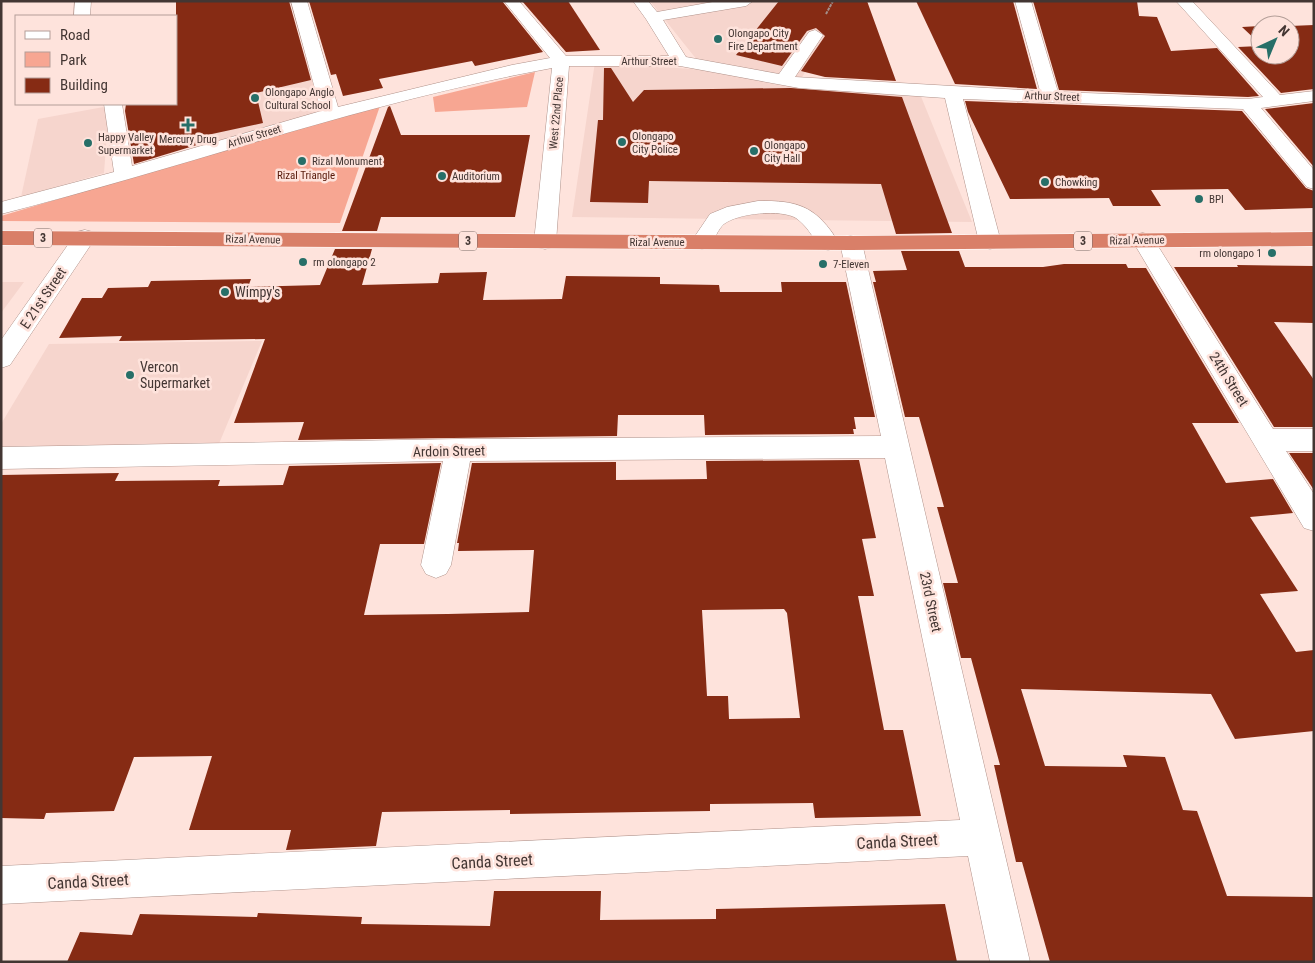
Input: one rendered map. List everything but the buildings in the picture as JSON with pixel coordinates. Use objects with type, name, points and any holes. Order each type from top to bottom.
[{"type":"highway","name":"Rizal Avenue","points":[[1,238],[85,237],[840,243],[1314,239]]},
{"type":"street","points":[[82,15],[83,1]]},
{"type":"street","points":[[299,1],[331,114]]},
{"type":"street","name":"West 22nd Place","points":[[511,1],[561,61],[545,242]]},
{"type":"street","points":[[640,1],[653,17],[680,61]]},
{"type":"street","points":[[653,17],[746,1]]},
{"type":"street","points":[[1022,1],[1050,96]]},
{"type":"street","points":[[1183,1],[1277,102]]},
{"type":"street","points":[[784,80],[815,35]]},
{"type":"street","name":"Arthur Street","points":[[1,208],[124,175],[331,114],[512,70],[561,61],[680,61],[784,80],[953,93],[1248,104],[1277,102],[1314,96]]},
{"type":"street","points":[[953,93],[990,242]]},
{"type":"street","points":[[1248,104],[1314,183]]},
{"type":"street","points":[[113,105],[124,175]]},
{"type":"street","points":[[702,242],[717,219],[749,208],[776,207],[798,211],[810,218],[840,243]]},
{"type":"street","name":"E 21st Street","points":[[1,360],[85,237]]},
{"type":"street","name":"24th Street","points":[[1143,240],[1314,519]]},
{"type":"street","name":"23rd Street","points":[[840,243],[897,447],[1010,962]]},
{"type":"street","points":[[1267,440],[1314,440]]},
{"type":"street","name":"Ardoin Street","points":[[1,458],[459,450],[897,447]]},
{"type":"street","points":[[436,565],[459,450]]},
{"type":"street","name":"Canda Street","points":[[1,885],[983,837]]},
{"type":"shaded area","points":[[650,1],[851,1],[795,88],[920,94],[972,222],[572,217],[595,62],[705,70]]},
{"type":"shaded area","name":"Olongapo Anglo Cultural School","points":[[308,56],[321,112],[202,146],[189,84]]},
{"type":"shaded area","name":"Happy Valley Supermarket","points":[[109,106],[104,173],[21,197],[38,119]]},
{"type":"shaded area","points":[[1,282],[24,282],[1,313]]},
{"type":"shaded area","name":"Vercon Supermarket","points":[[262,341],[218,446],[1,461],[1,424],[49,344]]},
{"type":"green space","points":[[535,72],[527,107],[435,112],[433,97]]},
{"type":"green space","name":"Rizal Triangle","points":[[381,103],[340,223],[1,221],[1,216]]},
{"type":"place","name":"Olongapo City Fire Department","points":[[718,39]]},
{"type":"place","name":"Olongapo Anglo Cultural School","points":[[255,98]]},
{"type":"place","name":"Mercury Drug","points":[[188,125]]},
{"type":"place","name":"Olongapo City Police","points":[[622,142]]},
{"type":"place","name":"Happy Valley Supermarket","points":[[88,143]]},
{"type":"place","name":"Olongapo City Hall","points":[[754,151]]},
{"type":"place","name":"Rizal Monument","points":[[302,161]]},
{"type":"place","name":"Auditorium","points":[[442,176]]},
{"type":"place","name":"Chowking","points":[[1045,182]]},
{"type":"place","name":"BPI","points":[[1199,199]]},
{"type":"place","name":"rm olongapo 1","points":[[1272,253]]},
{"type":"place","name":"rm olongapo 2","points":[[303,262]]},
{"type":"place","name":"7-Eleven","points":[[823,264]]},
{"type":"place","name":"Wimpy's","points":[[225,292]]},
{"type":"place","name":"Vercon Supermarket","points":[[130,375]]}]
